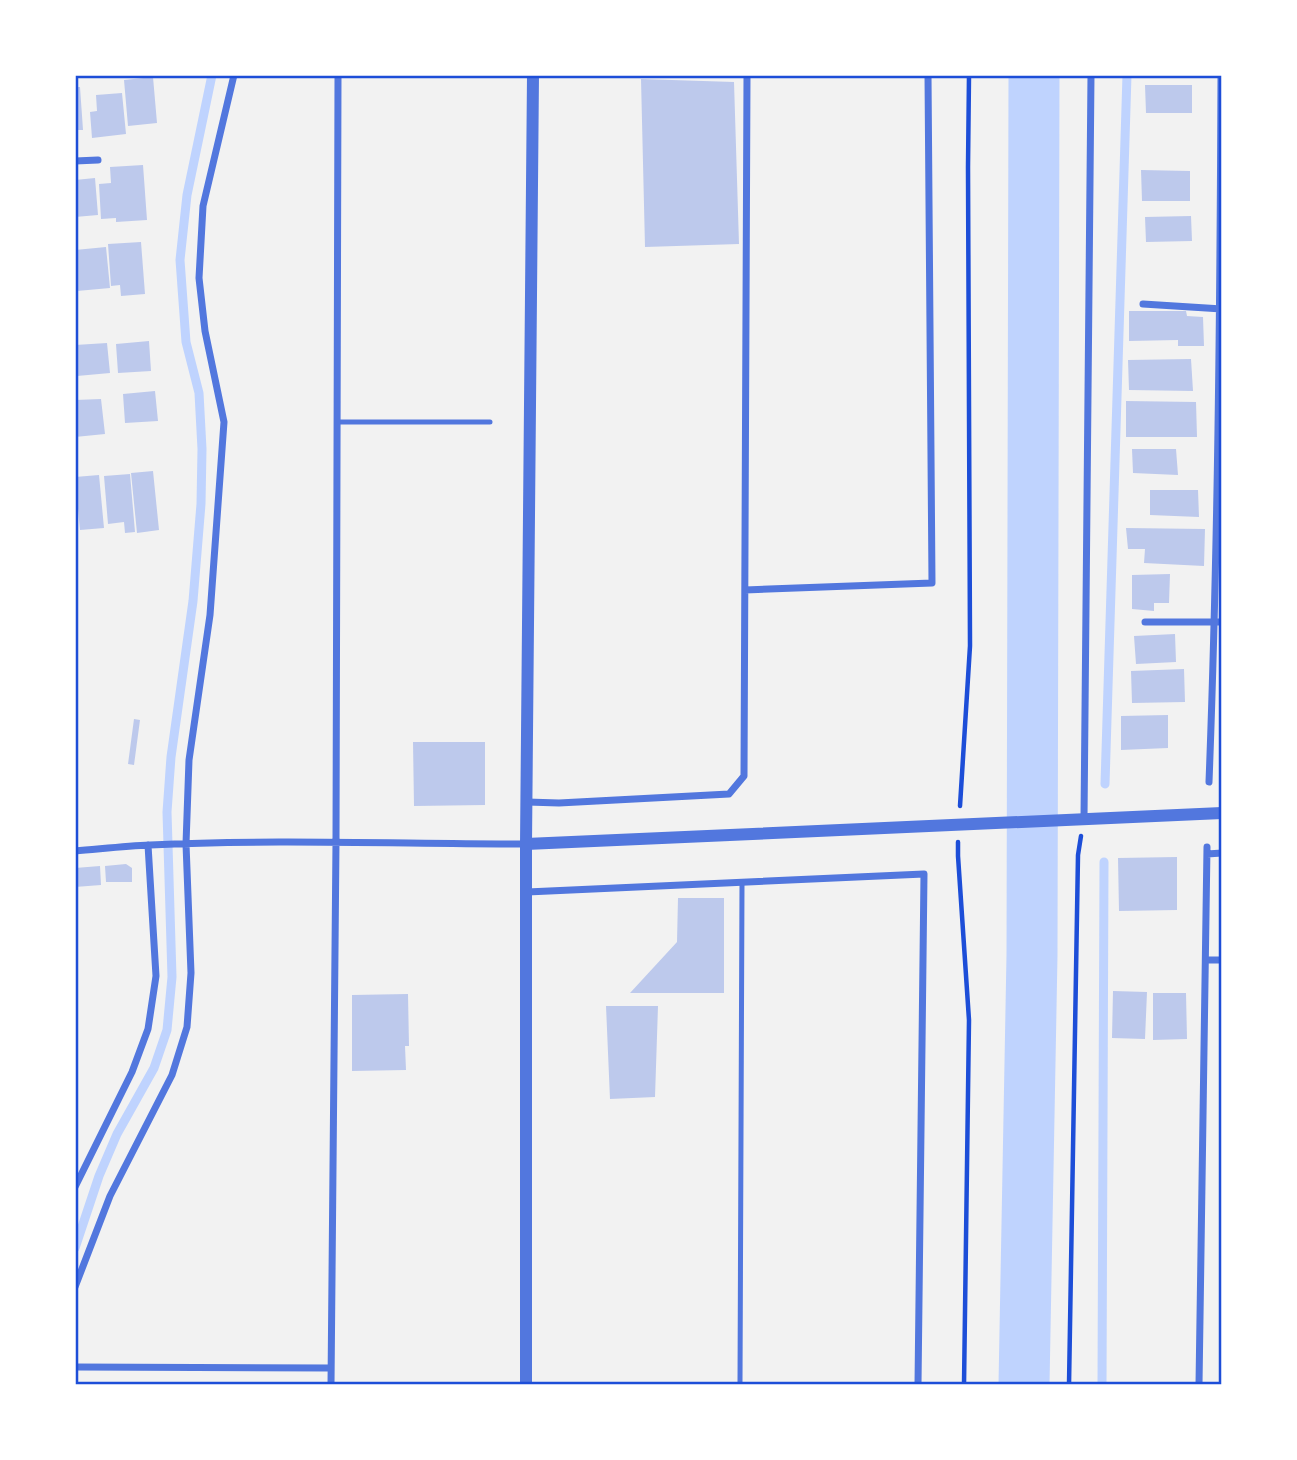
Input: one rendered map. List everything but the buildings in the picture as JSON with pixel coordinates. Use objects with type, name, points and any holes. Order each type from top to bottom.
[{"type":"street","points":[[75,1287],[110,1196],[172,1075],[187,1027],[191,973],[186,844],[189,760],[209,615],[224,422],[205,331],[199,278],[203,206],[234,75]]},
{"type":"street","points":[[331,1385],[338,75]]},
{"type":"street","points":[[526,1385],[526,844],[533,75]]},
{"type":"street","points":[[527,802],[559,803],[729,794],[744,776],[747,75]]},
{"type":"street","points":[[745,590],[932,583],[928,75]]},
{"type":"street","points":[[1084,819],[1091,75]]},
{"type":"street","points":[[1209,782],[1218,622],[1221,75]]},
{"type":"street","points":[[75,161],[98,160]]},
{"type":"street","points":[[1143,304],[1221,309]]},
{"type":"street","points":[[1145,622],[1218,622]]},
{"type":"street","points":[[75,851],[186,844],[526,844],[1222,813]]},
{"type":"street","points":[[75,1187],[132,1072],[148,1029],[156,976],[148,845]]},
{"type":"street","points":[[1199,1385],[1207,850],[1222,853]]},
{"type":"street","points":[[527,892],[924,874],[918,1385]]},
{"type":"street","points":[[1206,960],[1222,960]]},
{"type":"street","points":[[75,1367],[331,1368]]},
{"type":"lane","points":[[337,422],[490,422]]},
{"type":"lane","points":[[740,1385],[742,883]]},
{"type":"path","points":[[964,1385],[969,1020],[958,856],[964,824],[970,646],[969,75]]},
{"type":"path","points":[[1069,1385],[1078,855],[1084,819]]},
{"type":"waterway","points":[[75,1248],[99,1176],[117,1134],[154,1068],[167,1030],[172,977],[167,812],[171,757],[193,601],[201,504],[202,449],[199,393],[186,342],[180,260],[187,195],[212,75]]},
{"type":"waterway","points":[[1024,1385],[1032,955],[1034,75]]},
{"type":"waterway","points":[[1105,784],[1127,75]]},
{"type":"waterway","points":[[1102,1385],[1104,862]]}]
